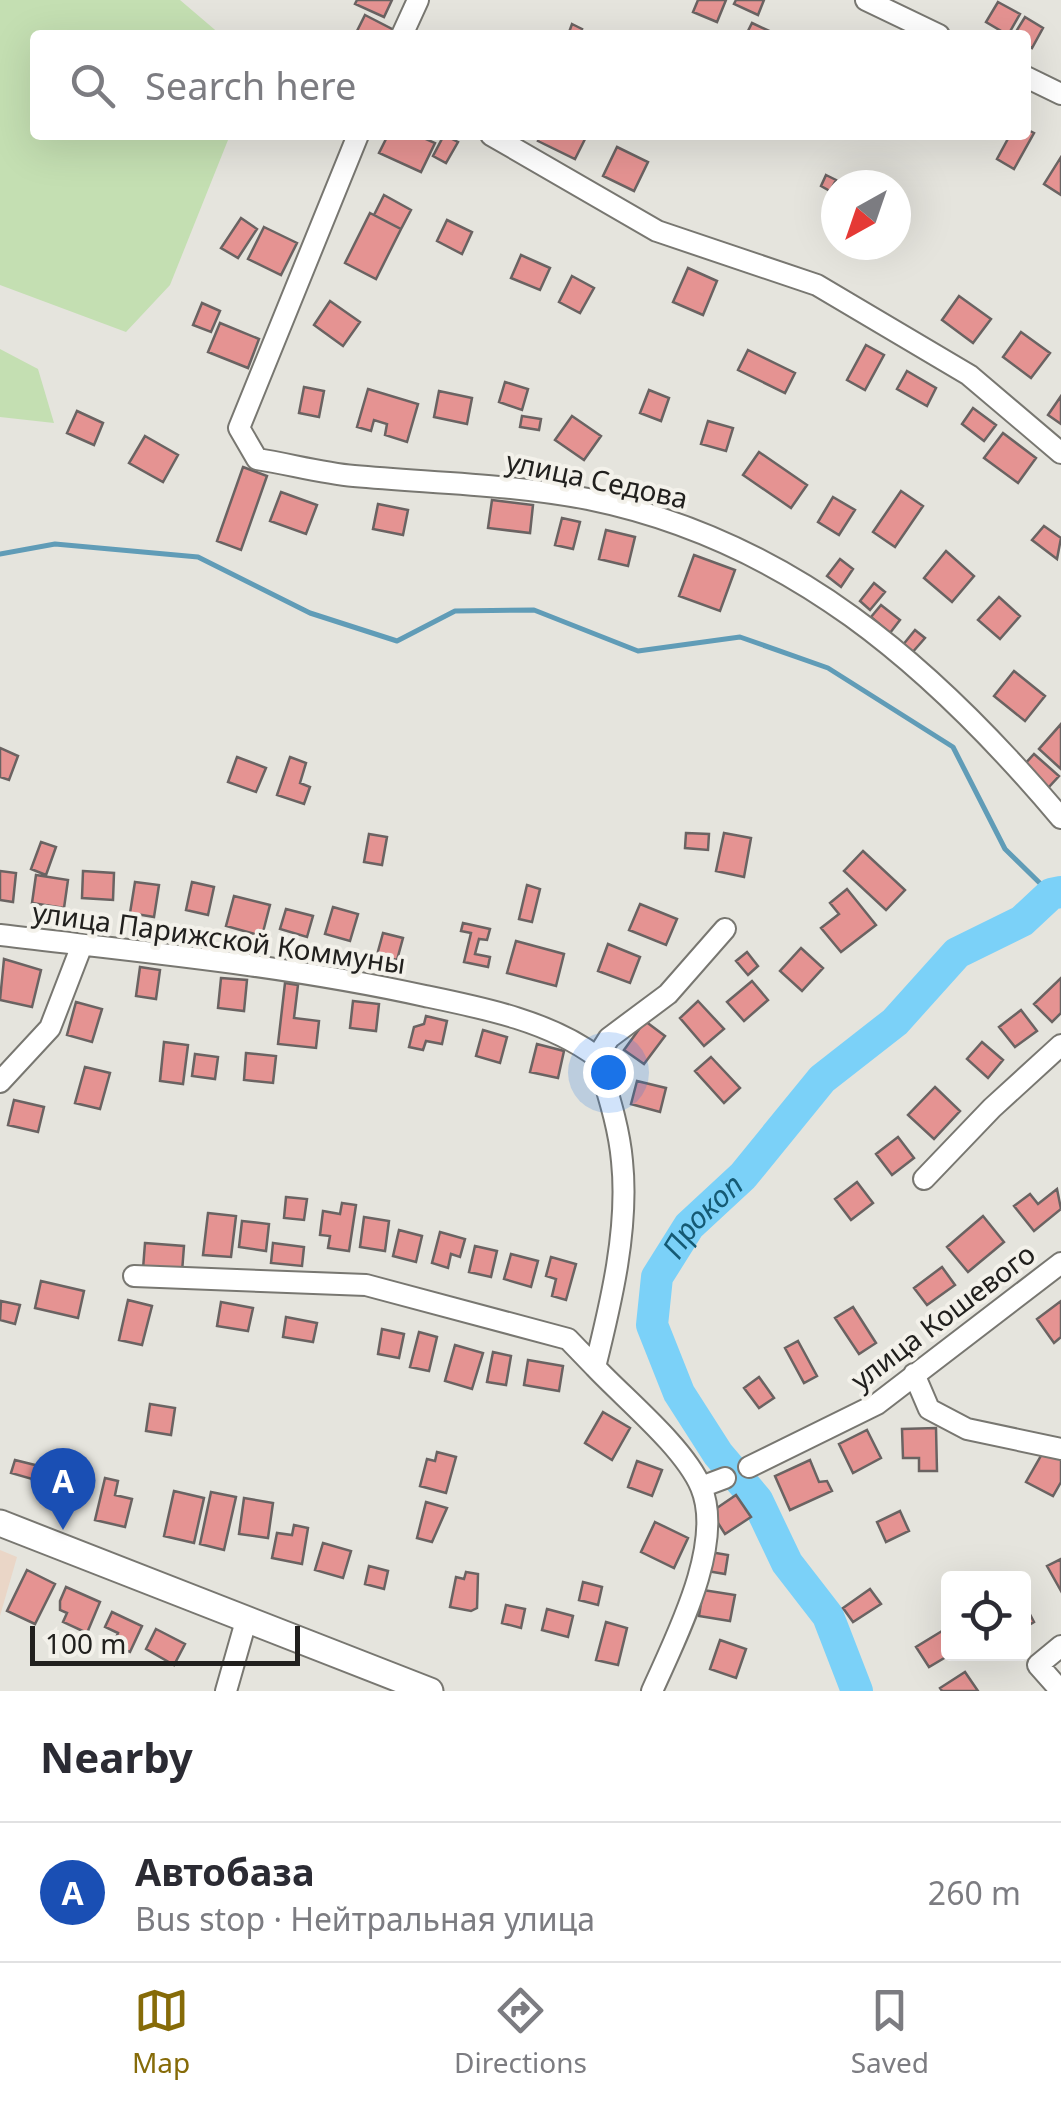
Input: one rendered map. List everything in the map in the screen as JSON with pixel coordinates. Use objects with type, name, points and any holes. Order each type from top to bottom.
[{"type":"main road","points":[[0,1524],[430,1691]]},
{"type":"street","points":[[404,30],[418,0]]},
{"type":"street","points":[[866,0],[929,30]]},
{"type":"street","points":[[1031,79],[1061,94]]},
{"type":"street","name":"улица Седова","points":[[356,140],[239,428],[258,459],[352,476],[466,481],[586,499],[715,536],[836,601],[975,721],[1061,818]]},
{"type":"street","points":[[500,140],[657,231],[817,284],[969,375],[1061,453]]},
{"type":"street","points":[[595,1367],[608,1314],[623,1201],[622,1162],[597,1057],[609,1038],[668,994],[725,929]]},
{"type":"street","name":"улица Парижской Коммуны","points":[[0,936],[350,980],[425,996],[569,1036],[597,1057]]},
{"type":"street","points":[[0,1082],[50,1028],[82,945]]},
{"type":"street","points":[[924,1179],[992,1108],[1061,1046]]},
{"type":"street","name":"улица Кошевого","points":[[750,1467],[878,1404],[1061,1263]]},
{"type":"street","points":[[134,1276],[366,1285],[568,1339],[678,1455],[701,1487],[705,1558],[652,1691]]},
{"type":"street","points":[[914,1374],[928,1409],[967,1429],[1061,1449]]},
{"type":"street","points":[[701,1487],[724,1478]]},
{"type":"street","points":[[226,1691],[246,1621]]},
{"type":"street","points":[[1061,1646],[1038,1665],[1061,1691]]},
{"type":"shaded area","points":[[0,1550],[17,1557],[0,1616]]},
{"type":"green space","points":[[0,0],[180,0],[215,30],[30,30],[30,140],[228,140],[170,285],[126,332],[0,285]]},
{"type":"green space","points":[[0,349],[38,369],[54,423],[0,417]]},
{"type":"building","points":[[357,0],[392,0],[384,17],[355,4]]},
{"type":"building","points":[[698,0],[726,0],[717,22],[693,12]]},
{"type":"building","points":[[736,0],[764,0],[758,15],[734,4]]},
{"type":"building","points":[[998,2],[1020,14],[1011,30],[1000,30],[986,22]]},
{"type":"building","points":[[365,15],[392,29],[391,30],[358,30]]},
{"type":"building","points":[[1025,17],[1043,28],[1032,48],[1031,30],[1017,30]]},
{"type":"building","points":[[752,23],[767,30],[748,30]]},
{"type":"building","points":[[386,140],[435,143],[421,172],[379,153]]},
{"type":"building","points":[[441,140],[458,142],[446,163],[433,156]]},
{"type":"building","points":[[538,140],[584,140],[575,159]]},
{"type":"building","points":[[1007,140],[1030,140],[1014,169],[997,159]]},
{"type":"building","points":[[617,147],[648,162],[634,191],[603,176]]},
{"type":"building","points":[[1061,157],[1061,195],[1044,184]]},
{"type":"building","points":[[384,195],[411,210],[401,229],[374,215]]},
{"type":"building","points":[[370,213],[401,229],[376,279],[345,263]]},
{"type":"building","points":[[241,218],[257,229],[238,258],[221,248]]},
{"type":"building","points":[[447,220],[472,232],[462,254],[437,241]]},
{"type":"building","points":[[264,227],[297,243],[281,275],[248,259]]},
{"type":"building","points":[[521,255],[550,268],[540,290],[511,278]]},
{"type":"building","points":[[688,268],[717,281],[703,315],[673,302]]},
{"type":"building","points":[[572,276],[594,288],[580,313],[559,302]]},
{"type":"building","points":[[959,296],[991,319],[973,343],[942,320]]},
{"type":"building","points":[[330,301],[360,322],[343,346],[314,325]]},
{"type":"building","points":[[202,303],[220,311],[211,332],[193,325]]},
{"type":"building","points":[[220,323],[259,339],[248,368],[208,352]]},
{"type":"building","points":[[1021,332],[1050,353],[1031,378],[1003,357]]},
{"type":"building","points":[[866,345],[884,355],[865,390],[847,380]]},
{"type":"building","points":[[748,350],[795,373],[785,393],[738,370]]},
{"type":"building","points":[[907,371],[936,388],[927,406],[897,389]]},
{"type":"building","points":[[505,382],[528,389],[522,410],[499,402]]},
{"type":"building","points":[[304,387],[324,391],[319,417],[299,413]]},
{"type":"building","points":[[368,389],[418,404],[407,442],[385,435],[387,424],[374,420],[371,431],[357,427]]},
{"type":"building","points":[[649,390],[669,398],[661,421],[640,413]]},
{"type":"building","points":[[439,391],[472,398],[467,424],[434,417]]},
{"type":"building","points":[[1061,396],[1061,424],[1048,415]]},
{"type":"building","points":[[973,408],[996,425],[984,441],[962,424]]},
{"type":"building","points":[[77,411],[103,423],[94,445],[67,433]]},
{"type":"building","points":[[522,416],[541,419],[539,430],[520,427]]},
{"type":"building","points":[[572,416],[601,436],[584,460],[555,440]]},
{"type":"building","points":[[708,421],[733,428],[726,451],[701,444]]},
{"type":"building","points":[[1003,433],[1036,458],[1018,483],[984,458]]},
{"type":"building","points":[[145,436],[178,455],[163,482],[129,463]]},
{"type":"building","points":[[759,452],[807,485],[791,508],[743,475]]},
{"type":"building","points":[[243,467],[267,476],[241,550],[217,541]]},
{"type":"building","points":[[901,491],[923,506],[895,547],[873,532]]},
{"type":"building","points":[[281,492],[317,505],[306,534],[270,521]]},
{"type":"building","points":[[833,497],[855,510],[839,535],[818,522]]},
{"type":"building","points":[[492,500],[533,505],[530,533],[488,528]]},
{"type":"building","points":[[378,504],[408,510],[403,535],[373,529]]},
{"type":"building","points":[[562,518],[580,522],[573,549],[555,545]]},
{"type":"building","points":[[1044,526],[1061,538],[1057,559],[1032,540]]},
{"type":"building","points":[[606,530],[635,537],[628,566],[599,559]]},
{"type":"building","points":[[946,551],[974,576],[952,602],[924,578]]},
{"type":"building","points":[[694,555],[735,570],[720,611],[679,596]]},
{"type":"building","points":[[840,559],[853,569],[841,587],[827,576]]},
{"type":"building","points":[[874,583],[885,592],[870,610],[860,601]]},
{"type":"building","points":[[999,597],[1020,616],[1000,639],[978,620]]},
{"type":"building","points":[[881,605],[900,620],[890,633],[871,617]]},
{"type":"building","points":[[915,630],[925,638],[911,654],[902,646]]},
{"type":"building","points":[[1014,671],[1045,696],[1025,721],[994,696]]},
{"type":"building","points":[[1061,724],[1061,769],[1039,749]]},
{"type":"building","points":[[0,748],[18,756],[9,780],[0,777]]},
{"type":"building","points":[[1034,754],[1059,776],[1048,788],[1023,766]]},
{"type":"building","points":[[237,757],[266,768],[256,792],[228,782]]},
{"type":"building","points":[[290,757],[306,763],[300,783],[310,787],[304,804],[277,795]]},
{"type":"building","points":[[686,833],[709,834],[708,850],[685,848]]},
{"type":"building","points":[[724,833],[751,838],[744,877],[716,871]]},
{"type":"building","points":[[369,834],[387,837],[382,865],[364,862]]},
{"type":"building","points":[[41,842],[56,847],[46,875],[31,869]]},
{"type":"building","points":[[863,851],[905,890],[886,910],[844,871]]},
{"type":"building","points":[[0,871],[16,873],[13,902],[0,900]]},
{"type":"building","points":[[83,871],[114,873],[113,900],[82,898]]},
{"type":"building","points":[[36,875],[68,880],[64,908],[32,903]]},
{"type":"building","points":[[135,882],[159,885],[154,917],[130,913]]},
{"type":"building","points":[[192,882],[214,887],[208,915],[186,910]]},
{"type":"building","points":[[527,885],[540,889],[532,922],[519,919]]},
{"type":"building","points":[[847,889],[876,925],[841,952],[821,928],[839,914],[830,903]]},
{"type":"building","points":[[234,896],[270,905],[262,936],[226,926]]},
{"type":"building","points":[[640,904],[677,919],[666,945],[629,930]]},
{"type":"building","points":[[333,907],[358,914],[350,941],[325,934]]},
{"type":"building","points":[[286,909],[313,916],[307,937],[280,929]]},
{"type":"building","points":[[463,923],[490,929],[487,940],[479,939],[475,954],[490,957],[488,967],[464,962],[471,933],[461,931]]},
{"type":"building","points":[[383,933],[403,938],[397,960],[377,955]]},
{"type":"building","points":[[516,941],[564,954],[556,986],[507,973]]},
{"type":"building","points":[[608,944],[640,957],[630,983],[598,971]]},
{"type":"building","points":[[801,948],[823,968],[802,991],[780,971]]},
{"type":"building","points":[[747,952],[758,966],[748,975],[736,961]]},
{"type":"building","points":[[4,959],[41,970],[32,1007],[0,1000]]},
{"type":"building","points":[[140,967],[160,970],[156,999],[136,996]]},
{"type":"building","points":[[221,978],[247,980],[244,1011],[218,1008]]},
{"type":"building","points":[[1061,978],[1061,1013],[1052,1022],[1034,1004]]},
{"type":"building","points":[[752,981],[768,1000],[744,1021],[727,1002]]},
{"type":"building","points":[[285,983],[298,985],[294,1018],[319,1021],[316,1048],[278,1044]]},
{"type":"building","points":[[353,1001],[379,1004],[376,1031],[350,1028]]},
{"type":"building","points":[[698,1001],[724,1029],[704,1046],[680,1018]]},
{"type":"building","points":[[76,1002],[102,1009],[92,1042],[67,1035]]},
{"type":"building","points":[[1021,1010],[1037,1031],[1015,1047],[999,1027]]},
{"type":"building","points":[[426,1016],[447,1021],[442,1044],[426,1041],[423,1050],[409,1047],[414,1027],[424,1024]]},
{"type":"building","points":[[645,1021],[665,1036],[644,1064],[624,1050]]},
{"type":"building","points":[[483,1030],[507,1037],[500,1063],[476,1056]]},
{"type":"building","points":[[164,1042],[188,1045],[183,1084],[160,1081]]},
{"type":"building","points":[[982,1042],[1003,1060],[988,1078],[967,1059]]},
{"type":"building","points":[[537,1044],[564,1051],[558,1078],[530,1072]]},
{"type":"building","points":[[246,1053],[276,1056],[273,1083],[244,1080]]},
{"type":"building","points":[[195,1054],[218,1057],[215,1079],[192,1076]]},
{"type":"building","points":[[711,1057],[740,1088],[724,1103],[695,1071]]},
{"type":"building","points":[[85,1067],[110,1073],[100,1109],[75,1103]]},
{"type":"building","points":[[637,1081],[666,1088],[660,1112],[631,1104]]},
{"type":"building","points":[[935,1087],[960,1111],[934,1139],[908,1115]]},
{"type":"building","points":[[14,1100],[44,1107],[38,1132],[8,1125]]},
{"type":"building","points":[[898,1137],[914,1158],[892,1175],[876,1154]]},
{"type":"building","points":[[857,1182],[873,1203],[851,1220],[835,1199]]},
{"type":"building","points":[[1057,1189],[1061,1209],[1034,1231],[1014,1206],[1030,1194],[1038,1204]]},
{"type":"building","points":[[286,1197],[307,1199],[304,1220],[284,1218]]},
{"type":"building","points":[[342,1203],[356,1205],[349,1251],[328,1248],[330,1236],[320,1235],[323,1211],[340,1214]]},
{"type":"building","points":[[208,1213],[236,1216],[231,1257],[203,1255]]},
{"type":"building","points":[[983,1216],[1004,1242],[968,1272],[947,1247]]},
{"type":"building","points":[[364,1217],[389,1221],[385,1251],[360,1247]]},
{"type":"building","points":[[242,1221],[269,1224],[266,1251],[239,1247]]},
{"type":"building","points":[[399,1230],[422,1236],[416,1262],[393,1256]]},
{"type":"building","points":[[440,1232],[465,1239],[460,1257],[451,1254],[448,1268],[432,1263]]},
{"type":"building","points":[[145,1243],[184,1246],[182,1272],[143,1269]]},
{"type":"building","points":[[273,1243],[304,1247],[302,1266],[271,1263]]},
{"type":"building","points":[[475,1246],[497,1251],[491,1277],[469,1272]]},
{"type":"building","points":[[511,1254],[538,1261],[531,1287],[504,1279]]},
{"type":"building","points":[[551,1257],[576,1264],[566,1300],[552,1296],[556,1279],[546,1276]]},
{"type":"building","points":[[942,1267],[955,1285],[927,1305],[914,1288]]},
{"type":"building","points":[[41,1281],[84,1291],[78,1318],[35,1308]]},
{"type":"building","points":[[128,1300],[152,1306],[142,1345],[119,1340]]},
{"type":"building","points":[[1,1301],[20,1305],[15,1324],[0,1320]]},
{"type":"building","points":[[1061,1301],[1061,1337],[1054,1343],[1037,1319]]},
{"type":"building","points":[[221,1302],[253,1308],[248,1331],[217,1326]]},
{"type":"building","points":[[853,1307],[876,1343],[859,1354],[835,1318]]},
{"type":"building","points":[[286,1317],[317,1323],[313,1342],[283,1337]]},
{"type":"building","points":[[382,1329],[404,1334],[399,1358],[378,1354]]},
{"type":"building","points":[[419,1332],[437,1337],[429,1371],[410,1367]]},
{"type":"building","points":[[798,1341],[817,1376],[804,1383],[785,1348]]},
{"type":"building","points":[[455,1345],[483,1353],[472,1389],[445,1381]]},
{"type":"building","points":[[493,1352],[511,1356],[506,1385],[487,1382]]},
{"type":"building","points":[[528,1360],[563,1366],[559,1391],[524,1385]]},
{"type":"building","points":[[759,1377],[774,1398],[759,1408],[744,1388]]},
{"type":"building","points":[[150,1404],[175,1408],[171,1435],[146,1431]]},
{"type":"building","points":[[603,1412],[630,1428],[612,1460],[585,1443]]},
{"type":"building","points":[[936,1428],[937,1471],[919,1471],[919,1458],[903,1458],[902,1429]]},
{"type":"building","points":[[867,1430],[881,1458],[853,1473],[839,1444]]},
{"type":"building","points":[[1046,1447],[1061,1456],[1061,1482],[1053,1496],[1026,1482]]},
{"type":"building","points":[[437,1452],[456,1457],[446,1493],[420,1486],[427,1459],[435,1461]]},
{"type":"building","points":[[15,1460],[43,1467],[39,1481],[11,1473]]},
{"type":"building","points":[[810,1460],[819,1482],[827,1481],[832,1491],[790,1510],[775,1476]]},
{"type":"building","points":[[637,1461],[662,1470],[652,1496],[628,1487]]},
{"type":"building","points":[[105,1478],[118,1481],[115,1495],[132,1499],[125,1527],[95,1520]]},
{"type":"building","points":[[174,1491],[204,1498],[194,1543],[164,1536]]},
{"type":"building","points":[[211,1492],[236,1497],[224,1550],[200,1544]]},
{"type":"building","points":[[736,1495],[751,1517],[725,1534],[711,1512]]},
{"type":"building","points":[[244,1498],[273,1503],[268,1538],[239,1534]]},
{"type":"building","points":[[426,1502],[447,1508],[432,1542],[417,1538]]},
{"type":"building","points":[[900,1511],[909,1531],[886,1542],[877,1522]]},
{"type":"building","points":[[655,1522],[688,1538],[674,1568],[641,1552]]},
{"type":"building","points":[[294,1525],[308,1528],[302,1564],[272,1558],[277,1533],[292,1535]]},
{"type":"building","points":[[323,1543],[351,1551],[343,1578],[315,1570]]},
{"type":"building","points":[[710,1552],[728,1555],[725,1574],[707,1571]]},
{"type":"building","points":[[1061,1559],[1061,1591],[1047,1566]]},
{"type":"building","points":[[369,1566],[388,1571],[384,1589],[365,1584]]},
{"type":"building","points":[[27,1570],[55,1584],[35,1624],[7,1611]]},
{"type":"building","points":[[466,1572],[478,1574],[477,1608],[471,1611],[450,1607],[456,1577],[464,1579]]},
{"type":"building","points":[[583,1582],[602,1587],[598,1605],[579,1600]]},
{"type":"building","points":[[66,1587],[100,1602],[87,1633],[63,1622],[67,1613],[60,1610],[60,1601]]},
{"type":"building","points":[[870,1589],[881,1604],[853,1622],[843,1608]]},
{"type":"building","points":[[703,1590],[735,1595],[730,1621],[699,1616]]},
{"type":"building","points":[[506,1605],[525,1609],[521,1628],[502,1623]]},
{"type":"building","points":[[547,1609],[573,1616],[568,1637],[542,1630]]},
{"type":"building","points":[[112,1612],[142,1626],[130,1652],[113,1645],[118,1633],[105,1627]]},
{"type":"building","points":[[606,1622],[627,1628],[618,1665],[596,1660]]},
{"type":"building","points":[[156,1629],[185,1644],[174,1665],[146,1649]]},
{"type":"building","points":[[941,1632],[941,1660],[929,1667],[916,1647]]},
{"type":"building","points":[[720,1640],[746,1649],[736,1678],[710,1669]]},
{"type":"building","points":[[965,1672],[978,1691],[942,1691],[940,1688]]},
{"type":"waterway","points":[[0,554],[55,544],[198,557],[310,613],[397,641],[455,611],[534,610],[638,651],[740,637],[828,668],[953,747],[1005,849],[1051,894]]},
{"type":"waterway","name":"Прокоп","points":[[857,1691],[828,1616],[787,1563],[757,1500],[718,1454],[679,1393],[652,1325],[657,1277],[689,1226],[743,1176],[822,1079],[895,1022],[957,953],[1022,921],[1051,894],[1061,892]]},
{"type":"place","name":"Автобаза","points":[[63,1530]]}]
